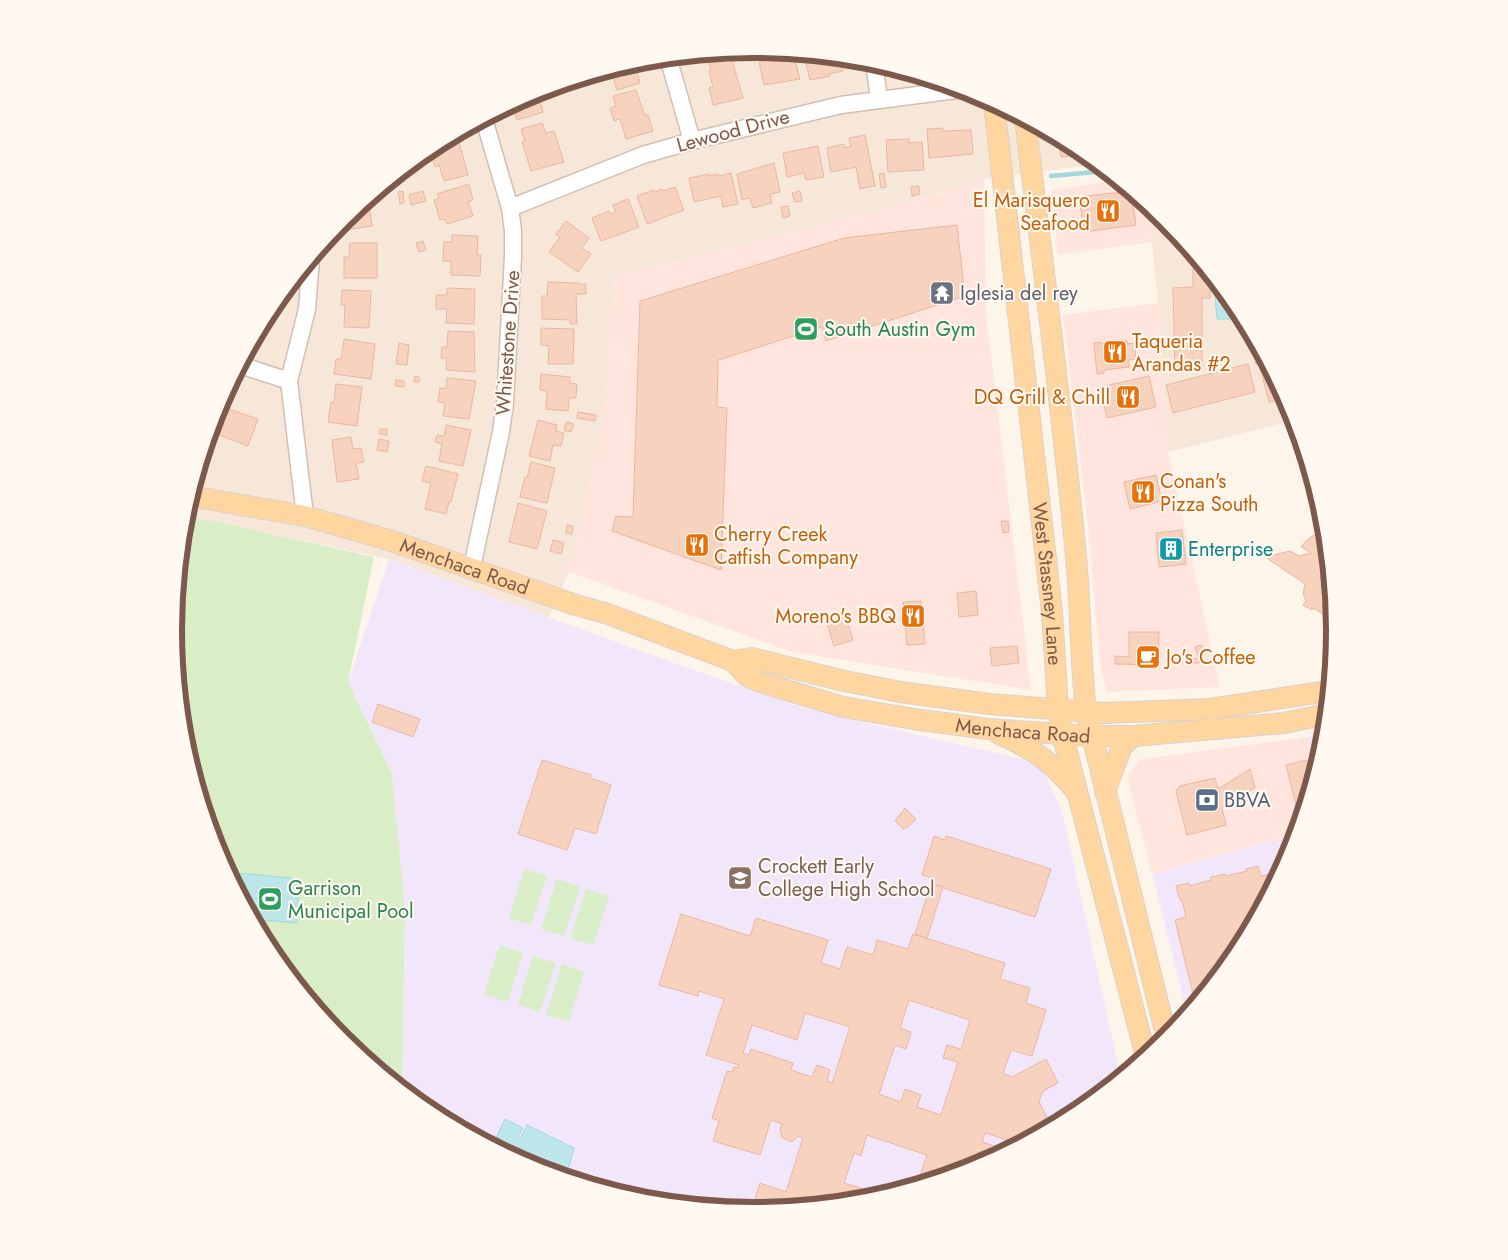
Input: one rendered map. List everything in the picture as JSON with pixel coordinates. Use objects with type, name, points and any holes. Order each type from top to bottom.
[{"type":"main road","name":"West Stassney Lane","points":[[995,111],[1052,612],[1058,709],[1062,734],[1144,1049]]},
{"type":"main road","name":"West Stassney Lane","points":[[1026,127],[1069,483],[1080,594],[1083,690],[1086,711],[1090,736],[1164,1030]]},
{"type":"main road","points":[[1016,290],[1045,287]]},
{"type":"main road","points":[[1037,478],[1069,483]]},
{"type":"main road","name":"Menchaca Road","points":[[198,497],[305,516],[389,540],[472,567],[573,604],[608,614],[732,661],[747,676],[760,682],[843,707],[988,729],[1090,736],[1134,736],[1284,723],[1320,715]]},
{"type":"main road","name":"Menchaca Road","points":[[732,661],[752,658],[840,680],[917,695],[989,704],[1118,713],[1210,709],[1323,691]]},
{"type":"main road","points":[[988,729],[1020,743],[1044,758],[1062,775],[1078,795]]},
{"type":"main road","points":[[1105,792],[1122,746],[1134,736]]},
{"type":"street","points":[[670,64],[692,141]]},
{"type":"street","points":[[875,71],[879,99]]},
{"type":"street","name":"Lewood Drive","points":[[510,208],[643,155],[692,141],[806,112],[879,99],[946,91]]},
{"type":"street","name":"Whitestone Drive","points":[[472,567],[506,402],[513,257],[513,231],[510,208],[486,125]]},
{"type":"street","points":[[305,516],[289,381],[307,310],[310,269]]},
{"type":"street","points":[[246,367],[289,381]]},
{"type":"shaded area","points":[[754,58],[829,62],[902,77],[973,101],[1040,134],[1088,165],[984,179],[913,202],[614,277],[603,422],[569,572],[549,617],[389,559],[193,518],[201,482],[225,411],[258,344],[300,281],[349,225],[405,176],[468,134],[535,101],[606,77],[679,62]]},
{"type":"shaded area","points":[[984,179],[986,312],[1031,690],[792,652],[569,572],[603,422],[614,277],[913,202]]},
{"type":"shaded area","points":[[1109,181],[1149,216],[1152,242],[1058,255],[1051,190]]},
{"type":"shaded area","points":[[1149,216],[1208,281],[1230,312],[1250,344],[1287,422],[1168,452],[1158,303]]},
{"type":"shaded area","points":[[1158,303],[1168,452],[1220,687],[1107,692],[1100,665],[1089,534],[1063,315]]},
{"type":"shaded area","name":"Crockett Early College High School","points":[[389,559],[699,672],[808,709],[1026,760],[1044,773],[1062,811],[1119,1070],[1072,1106],[1040,1126],[973,1159],[902,1183],[829,1198],[754,1202],[679,1198],[606,1183],[570,1172],[535,1159],[501,1143],[468,1126],[402,1082],[405,909],[392,774],[348,682]]},
{"type":"shaded area","points":[[1316,735],[1312,756],[1308,737]]},
{"type":"shaded area","points":[[1308,737],[1312,756],[1307,778],[1288,837],[1152,874],[1127,777],[1141,759]]},
{"type":"shaded area","points":[[1288,837],[1250,916],[1208,979],[1185,1006],[1152,874]]},
{"type":"green space","points":[[193,518],[374,557],[348,682],[392,774],[405,909],[402,1082],[349,1035],[300,979],[258,916],[225,849],[212,814],[193,742],[186,705],[183,667],[183,593],[186,555]]},
{"type":"green space","points":[[524,869],[547,876],[531,925],[509,918]]},
{"type":"green space","points":[[557,879],[580,887],[564,936],[541,929]]},
{"type":"green space","points":[[586,889],[609,896],[593,945],[570,938]]},
{"type":"green space","points":[[500,945],[523,953],[507,1002],[484,994]]},
{"type":"green space","points":[[533,956],[556,963],[540,1012],[518,1005]]},
{"type":"green space","points":[[562,964],[584,972],[569,1022],[546,1015]]},
{"type":"water","points":[[1215,297],[1219,297],[1233,319],[1217,319]]},
{"type":"water","name":"Garrison Municipal Pool","points":[[236,873],[300,879],[296,923],[260,920]]},
{"type":"water","points":[[505,1119],[523,1128],[519,1136],[521,1138],[527,1125],[574,1148],[568,1171],[535,1159],[495,1140]]},
{"type":"building","points":[[772,58],[795,59],[800,79],[764,85],[759,62]]},
{"type":"building","points":[[731,59],[743,98],[713,105],[709,88],[713,87],[708,60]]},
{"type":"building","points":[[805,60],[842,64],[843,71],[810,80]]},
{"type":"building","points":[[636,70],[640,83],[617,90],[613,77],[605,79],[606,77]]},
{"type":"building","points":[[636,90],[645,116],[648,115],[653,131],[626,139],[620,119],[614,121],[610,108],[616,106],[613,96]]},
{"type":"building","points":[[539,99],[543,112],[517,120],[514,111]]},
{"type":"building","points":[[542,123],[546,133],[554,131],[564,162],[531,171],[522,142],[525,141],[521,129]]},
{"type":"building","points":[[943,128],[943,131],[971,130],[973,154],[929,158],[927,129]]},
{"type":"building","points":[[865,135],[875,186],[860,189],[856,167],[831,172],[827,148],[844,144],[844,148],[851,146],[849,138]]},
{"type":"building","points":[[909,139],[909,143],[922,142],[924,170],[888,172],[886,140]]},
{"type":"building","points":[[458,140],[468,175],[444,181],[439,165],[435,167],[433,159],[437,157],[436,154]]},
{"type":"building","points":[[818,146],[824,177],[806,180],[804,173],[787,177],[783,153]]},
{"type":"building","points":[[1059,146],[1074,155],[1061,157]]},
{"type":"building","points":[[774,163],[780,192],[770,194],[772,203],[753,208],[750,198],[742,200],[737,174]]},
{"type":"building","points":[[731,173],[738,204],[723,207],[721,196],[694,202],[689,178],[709,174],[709,176],[718,174],[719,176]]},
{"type":"building","points":[[884,173],[886,187],[881,188],[879,174]]},
{"type":"building","points":[[469,184],[473,200],[468,202],[473,216],[447,224],[445,219],[440,220],[434,200],[439,198],[437,194]]},
{"type":"building","points":[[919,186],[920,194],[912,196],[911,187]]},
{"type":"building","points":[[675,187],[684,210],[647,224],[637,196],[654,190],[655,192],[662,189],[663,191]]},
{"type":"building","points":[[403,191],[404,203],[400,204],[398,192]]},
{"type":"building","points":[[423,191],[426,201],[411,205],[409,195]]},
{"type":"building","points":[[800,191],[802,201],[795,202],[792,193]]},
{"type":"building","name":"El Marisquero Seafood","points":[[1122,192],[1133,201],[1136,225],[1084,232],[1079,197]]},
{"type":"building","points":[[628,199],[639,227],[601,241],[592,218],[609,211],[610,214],[616,212],[613,205]]},
{"type":"building","points":[[788,206],[790,216],[783,218],[781,207]]},
{"type":"building","points":[[369,207],[372,226],[345,230],[349,225]]},
{"type":"building","points":[[566,221],[589,238],[582,248],[591,254],[578,272],[549,252],[560,237],[556,234]]},
{"type":"building","points":[[957,225],[965,296],[826,341],[822,327],[718,360],[717,407],[727,408],[721,570],[612,531],[616,516],[633,517],[640,301],[844,238]]},
{"type":"building","points":[[452,235],[478,236],[477,255],[481,255],[480,276],[451,275],[451,261],[443,261],[444,242],[452,242]]},
{"type":"building","points":[[423,241],[426,250],[419,252],[416,243]]},
{"type":"building","points":[[350,243],[377,243],[377,278],[344,278],[344,257],[349,257]]},
{"type":"building","points":[[1193,264],[1213,289],[1210,289],[1210,298],[1202,298],[1202,370],[1175,371],[1173,288],[1193,287]]},
{"type":"building","points":[[548,282],[586,284],[586,294],[576,294],[577,324],[570,324],[570,320],[542,319],[542,296],[547,296]]},
{"type":"building","points":[[447,288],[475,289],[474,324],[446,323],[447,309],[436,309],[436,295],[447,295]]},
{"type":"building","points":[[342,290],[371,291],[369,328],[344,327],[345,305],[341,305]]},
{"type":"building","points":[[541,328],[574,329],[573,364],[548,364],[549,346],[541,345]]},
{"type":"building","points":[[448,331],[474,332],[475,372],[446,370],[447,358],[441,358],[442,347],[447,347]]},
{"type":"building","points":[[344,339],[375,344],[371,379],[334,374],[336,359],[341,359]]},
{"type":"building","name":"Taqueria Arandas #2","points":[[1127,341],[1127,344],[1135,343],[1136,359],[1129,360],[1129,367],[1104,370],[1104,373],[1097,374],[1094,343]]},
{"type":"building","points":[[399,343],[409,345],[407,365],[396,364]]},
{"type":"building","points":[[1256,356],[1278,400],[1269,402],[1259,363],[1256,364],[1255,361],[1257,360]]},
{"type":"building","points":[[1248,364],[1255,392],[1173,413],[1166,385]]},
{"type":"building","points":[[541,374],[570,377],[570,383],[577,384],[576,398],[569,398],[568,411],[546,409],[547,391],[540,390]]},
{"type":"building","points":[[415,376],[419,377],[419,382],[414,382]]},
{"type":"building","name":"DQ Grill & Chill","points":[[1149,376],[1156,407],[1107,418],[1100,387]]},
{"type":"building","points":[[447,378],[476,381],[469,419],[443,416],[445,403],[438,402],[440,388],[446,389]]},
{"type":"building","points":[[396,380],[404,381],[404,387],[395,386]]},
{"type":"building","points":[[336,384],[362,387],[357,426],[328,422],[331,402],[334,402]]},
{"type":"building","points":[[226,408],[258,419],[248,446],[216,434]]},
{"type":"building","points":[[578,412],[596,415],[595,421],[577,418]]},
{"type":"building","points":[[538,420],[557,425],[556,431],[564,433],[561,446],[553,445],[550,461],[529,456]]},
{"type":"building","points":[[566,422],[574,424],[571,432],[564,430]]},
{"type":"building","points":[[446,425],[471,430],[463,466],[439,461],[442,444],[435,442],[437,435],[444,436]]},
{"type":"building","points":[[380,429],[387,429],[387,435],[379,434]]},
{"type":"building","points":[[351,437],[353,449],[361,448],[364,462],[356,463],[359,479],[337,482],[332,440]]},
{"type":"building","points":[[379,439],[389,441],[387,452],[377,450]]},
{"type":"building","points":[[531,462],[555,468],[547,503],[520,497]]},
{"type":"building","points":[[426,466],[458,474],[446,514],[425,509],[431,483],[422,481]]},
{"type":"building","name":"Conan's Pizza South","points":[[1156,475],[1162,501],[1130,509],[1124,482]]},
{"type":"building","points":[[518,503],[547,511],[537,549],[509,542]]},
{"type":"building","points":[[1001,521],[1008,521],[1009,532],[1003,533]]},
{"type":"building","points":[[567,525],[573,526],[572,534],[566,533]]},
{"type":"building","name":"Enterprise","points":[[1182,530],[1186,564],[1159,567],[1156,533]]},
{"type":"building","points":[[1318,534],[1322,555],[1326,616],[1313,608],[1312,610],[1303,605],[1306,601],[1303,594],[1305,584],[1268,559],[1269,556],[1290,551],[1299,556],[1311,553],[1301,547],[1314,535]]},
{"type":"building","points":[[553,540],[564,543],[561,554],[550,551]]},
{"type":"building","points":[[976,591],[978,615],[959,617],[957,593]]},
{"type":"building","name":"Moreno's BBQ","points":[[921,601],[925,644],[907,645],[903,602]]},
{"type":"building","points":[[846,617],[853,640],[834,646],[827,623]]},
{"type":"building","points":[[1129,632],[1159,632],[1158,665],[1115,664],[1115,656],[1129,657]]},
{"type":"building","points":[[1201,645],[1203,653],[1198,656],[1195,647]]},
{"type":"building","points":[[1017,646],[1019,663],[992,666],[990,648]]},
{"type":"building","points":[[1202,657],[1202,662],[1190,664],[1189,660]]},
{"type":"building","points":[[378,704],[420,719],[413,737],[372,722]]},
{"type":"building","points":[[542,760],[591,775],[590,778],[611,785],[596,834],[575,828],[567,850],[518,834]]},
{"type":"building","points":[[1306,760],[1309,771],[1297,810],[1286,765]]},
{"type":"building","name":"BBVA","points":[[1250,769],[1255,788],[1222,808],[1226,825],[1187,835],[1176,791],[1180,786],[1215,778],[1218,789]]},
{"type":"building","points":[[905,808],[916,819],[903,829],[895,821]]},
{"type":"building","points":[[934,836],[945,840],[946,836],[1051,869],[1035,917],[931,884],[932,878],[922,875]]},
{"type":"building","points":[[1258,866],[1261,876],[1271,874],[1250,916],[1230,948],[1193,996],[1175,920],[1186,917],[1176,886],[1189,883],[1190,886],[1211,880],[1211,877],[1225,874],[1226,876],[1247,871],[1246,869]]},
{"type":"building","points":[[931,884],[943,887],[927,938],[915,934]]},
{"type":"building","points":[[681,914],[750,936],[756,918],[828,940],[821,963],[840,969],[847,947],[873,955],[877,940],[908,949],[913,934],[1005,963],[1000,979],[1030,988],[1026,1003],[1046,1010],[1032,1056],[1011,1050],[1003,1074],[1012,1077],[1046,1059],[1058,1083],[1043,1091],[1039,1102],[1049,1121],[1007,1143],[1004,1139],[985,1133],[982,1142],[997,1148],[973,1159],[919,1178],[927,1155],[867,1135],[861,1156],[854,1153],[844,1183],[868,1190],[829,1198],[754,1202],[760,1183],[786,1192],[803,1138],[798,1136],[792,1142],[782,1138],[780,1130],[782,1124],[771,1120],[760,1155],[713,1141],[719,1121],[712,1118],[727,1071],[732,1072],[734,1067],[738,1068],[739,1065],[706,1055],[724,999],[699,991],[698,996],[659,985]],"holes":[[[909,1000],[970,1020],[961,1049],[947,1045],[943,1058],[958,1062],[941,1115],[917,1107],[921,1095],[905,1089],[901,1102],[879,1094],[895,1045],[906,1049],[911,1032],[900,1028]],[[805,1013],[850,1027],[832,1083],[827,1081],[830,1070],[817,1065],[812,1077],[791,1070],[793,1063],[751,1049],[749,1055],[743,1053],[752,1025],[797,1040]]]},
{"type":"waterway","points":[[1051,176],[1097,172]]},
{"type":"place","name":"El Marisquero Seafood","points":[[1108,211]]},
{"type":"place","name":"Iglesia del rey","points":[[942,293]]},
{"type":"place","name":"South Austin Gym","points":[[806,329]]},
{"type":"place","name":"Taqueria Arandas #2","points":[[1115,352]]},
{"type":"place","name":"DQ Grill & Chill","points":[[1128,397]]},
{"type":"place","name":"Conan's Pizza South","points":[[1143,492]]},
{"type":"place","name":"Cherry Creek Catfish Company","points":[[697,545]]},
{"type":"place","name":"Enterprise","points":[[1171,549]]},
{"type":"place","name":"Moreno's BBQ","points":[[913,616]]},
{"type":"place","name":"Jo's Coffee","points":[[1148,657]]},
{"type":"place","name":"BBVA","points":[[1207,800]]},
{"type":"place","name":"Crockett Early College High School","points":[[740,878]]},
{"type":"place","name":"Garrison Municipal Pool","points":[[270,899]]}]
